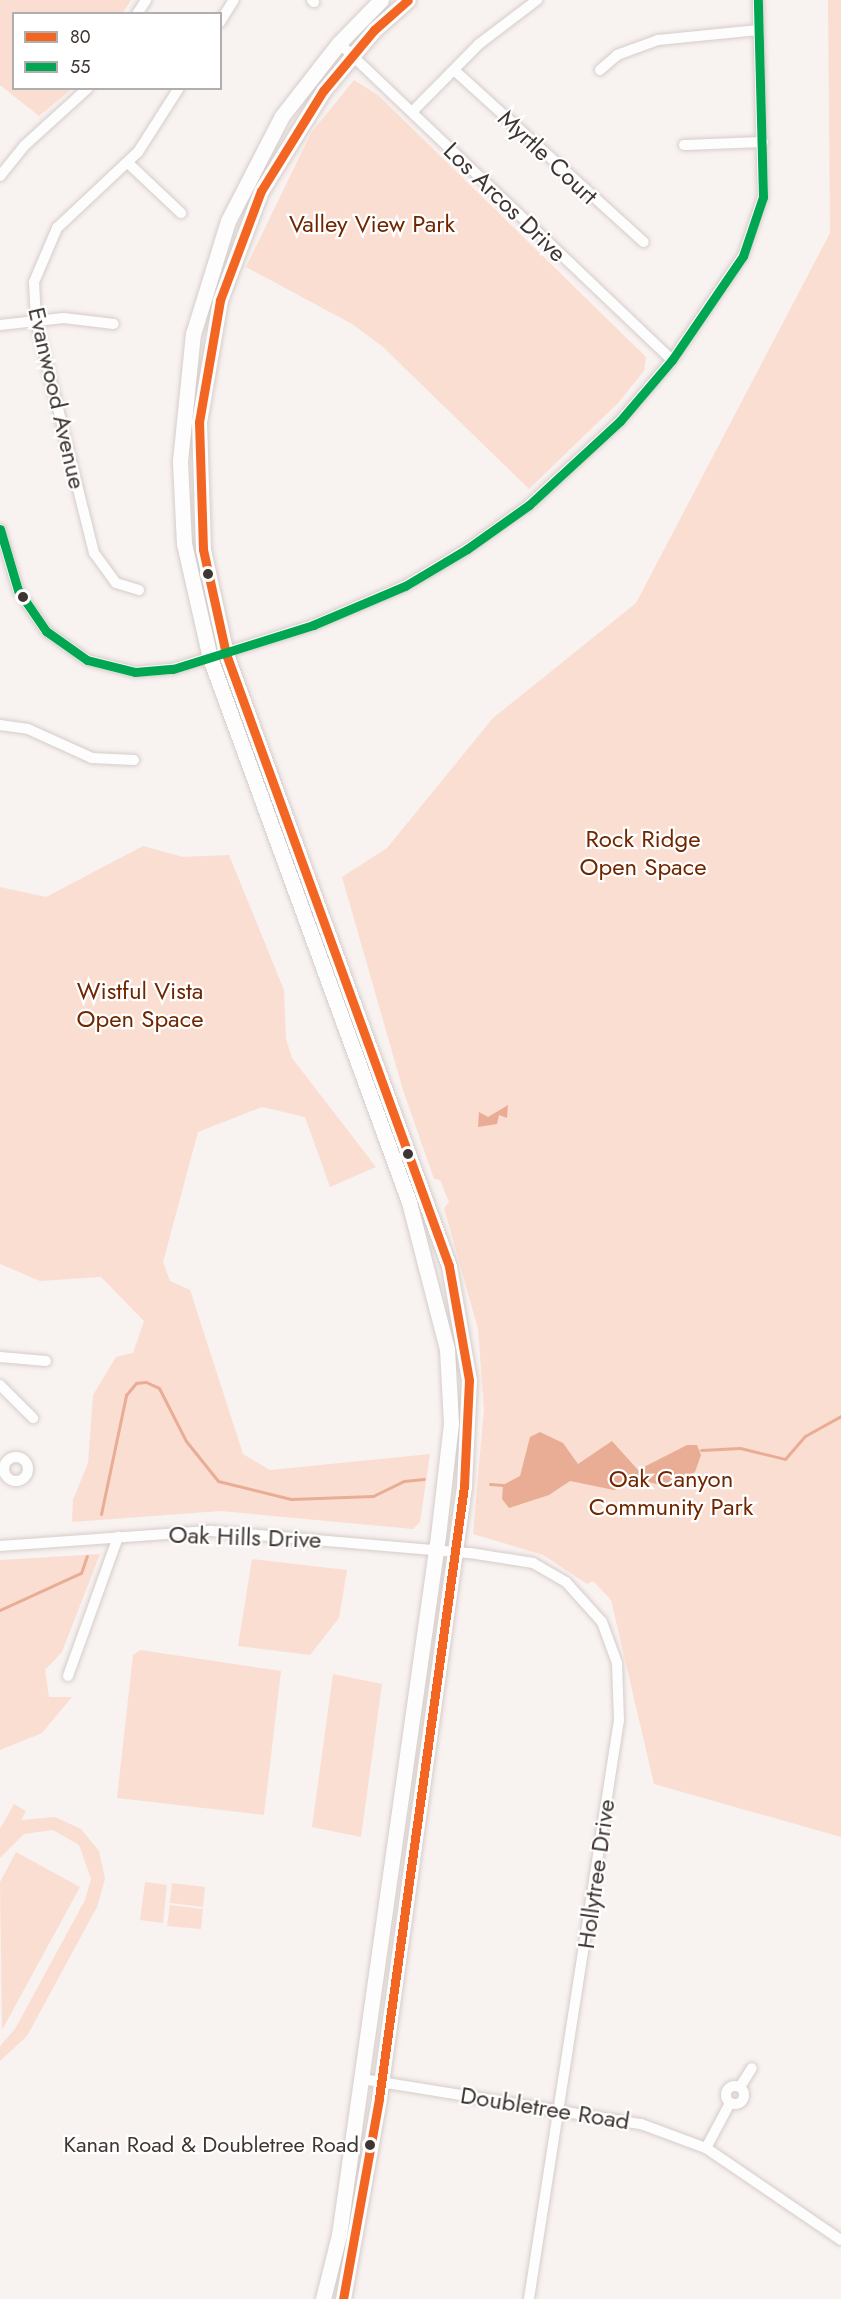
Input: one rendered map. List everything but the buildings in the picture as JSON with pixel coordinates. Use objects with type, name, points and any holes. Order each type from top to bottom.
[{"type":"main road","points":[[323,2299],[339,2235],[362,2079],[436,1550],[451,1396],[430,1265],[210,658],[181,505],[183,414],[193,334],[214,259],[244,184],[282,116],[339,43],[381,0]]},
{"type":"main road","points":[[343,2299],[381,2082],[470,1420],[456,1289],[226,654],[211,594],[199,507],[199,422],[210,339],[230,265],[261,191],[298,125],[352,54],[408,0]]},
{"type":"street","points":[[222,19],[234,0]]},
{"type":"street","points":[[413,111],[479,44],[537,0]]},
{"type":"street","points":[[0,529],[4,563],[35,619],[87,660],[150,672],[226,654],[353,609],[467,549],[574,467],[672,360],[753,237],[763,197],[758,0]]},
{"type":"street","points":[[600,70],[617,55],[658,40],[759,30]]},
{"type":"street","name":"Los Arcos Drive","points":[[339,43],[672,360]]},
{"type":"street","name":"Myrtle Court","points":[[454,70],[644,242]]},
{"type":"street","points":[[1,171],[86,90]]},
{"type":"street","name":"Evanwood Avenue","points":[[139,590],[116,583],[94,553],[36,320],[34,282],[48,241],[69,214],[128,163],[178,90]]},
{"type":"street","points":[[684,146],[763,142]]},
{"type":"street","points":[[128,163],[181,213]]},
{"type":"street","points":[[0,325],[36,320],[114,324]]},
{"type":"street","points":[[0,724],[28,729],[92,758],[134,760]]},
{"type":"street","points":[[0,1357],[46,1360]]},
{"type":"street","points":[[0,1385],[33,1418]]},
{"type":"street","name":"Oak Hills Drive","points":[[0,1546],[226,1531],[454,1551]]},
{"type":"street","points":[[68,1676],[118,1537]]},
{"type":"street","name":"Hollytree Drive","points":[[454,1551],[527,1560],[566,1582],[602,1622],[617,1663],[619,1720],[529,2299]]},
{"type":"street","points":[[706,2148],[730,2103],[727,2089],[740,2087],[752,2068]]},
{"type":"street","name":"Doubletree Road","points":[[362,2079],[560,2108],[641,2124],[706,2148],[841,2240]]},
{"type":"green space","points":[[0,0],[131,0],[124,12],[12,12],[12,90],[71,90],[39,116],[0,85]]},
{"type":"green space","name":"Rock Ridge Open Space","points":[[828,0],[841,0],[841,1837],[654,1784],[611,1600],[593,1581],[587,1584],[543,1555],[473,1534],[484,1409],[478,1329],[444,1208],[449,1202],[440,1180],[434,1179],[403,1090],[342,877],[387,848],[493,718],[636,603],[830,233]]},
{"type":"green space","name":"Valley View Park","points":[[354,80],[378,95],[646,357],[644,371],[618,403],[529,489],[383,347],[352,324],[246,267],[311,133]]},
{"type":"green space","name":"Wistful Vista Open Space","points":[[143,846],[183,857],[229,855],[284,990],[286,1039],[292,1058],[376,1167],[330,1187],[305,1117],[262,1107],[198,1132],[163,1262],[170,1281],[190,1290],[243,1454],[270,1470],[430,1454],[420,1522],[413,1529],[220,1511],[72,1522],[73,1500],[88,1463],[93,1395],[116,1357],[133,1353],[144,1321],[101,1277],[40,1281],[0,1264],[0,887],[46,897]]},
{"type":"green space","points":[[100,1554],[62,1652],[45,1670],[49,1697],[72,1697],[42,1733],[0,1750],[0,1560]]},
{"type":"green space","points":[[252,1559],[347,1570],[339,1618],[310,1655],[238,1646]]},
{"type":"green space","points":[[140,1650],[281,1671],[264,1815],[117,1798],[133,1655]]},
{"type":"green space","points":[[333,1674],[382,1684],[361,1837],[312,1827]]},
{"type":"green space","points":[[14,1804],[26,1811],[21,1820],[55,1817],[81,1829],[99,1851],[105,1879],[97,1907],[27,2036],[0,2061],[0,2046],[15,2029],[85,1900],[91,1879],[79,1845],[53,1830],[24,1834],[0,1858],[0,1829]]},
{"type":"green space","points":[[16,1852],[80,1887],[2,2030],[0,1882]]},
{"type":"green space","points":[[145,1882],[167,1885],[163,1923],[140,1920]]},
{"type":"green space","points":[[172,1883],[205,1887],[203,1907],[170,1903]]},
{"type":"green space","points":[[170,1905],[203,1909],[201,1929],[167,1926]]},
{"type":"shaded area","points":[[508,1105],[507,1118],[499,1115],[497,1124],[478,1127],[479,1112],[488,1117]]},
{"type":"shaded area","points":[[540,1432],[563,1443],[578,1464],[612,1441],[638,1470],[687,1445],[697,1445],[701,1455],[695,1472],[666,1487],[642,1480],[614,1490],[570,1481],[549,1495],[509,1508],[502,1499],[503,1485],[520,1476],[530,1437]]},
{"type":"waterway","points":[[101,1514],[126,1395],[136,1383],[146,1382],[159,1388],[186,1441],[218,1481],[291,1499],[373,1496],[404,1481],[424,1479]]},
{"type":"waterway","points":[[701,1450],[740,1448],[785,1459],[805,1436],[841,1416]]},
{"type":"waterway","points":[[490,1484],[503,1485]]},
{"type":"waterway","points":[[0,1610],[81,1573],[87,1556]]},
{"type":"transit line","name":"80","points":[[343,2299],[379,2098],[464,1486],[469,1380],[449,1266],[226,654],[203,549],[199,422],[220,300],[261,191],[323,91],[374,30],[408,0]]},
{"type":"transit line","name":"55","points":[[0,529],[18,590],[46,631],[87,660],[135,672],[173,669],[313,625],[405,586],[467,549],[529,505],[620,421],[672,360],[743,256],[763,197],[758,0]]},
{"type":"place","name":"Kanan Road & Doubletree Road","points":[[370,2145]]},
{"type":"park label","name":"Oak Canyon Community Park","points":[[671,1493]]}]
